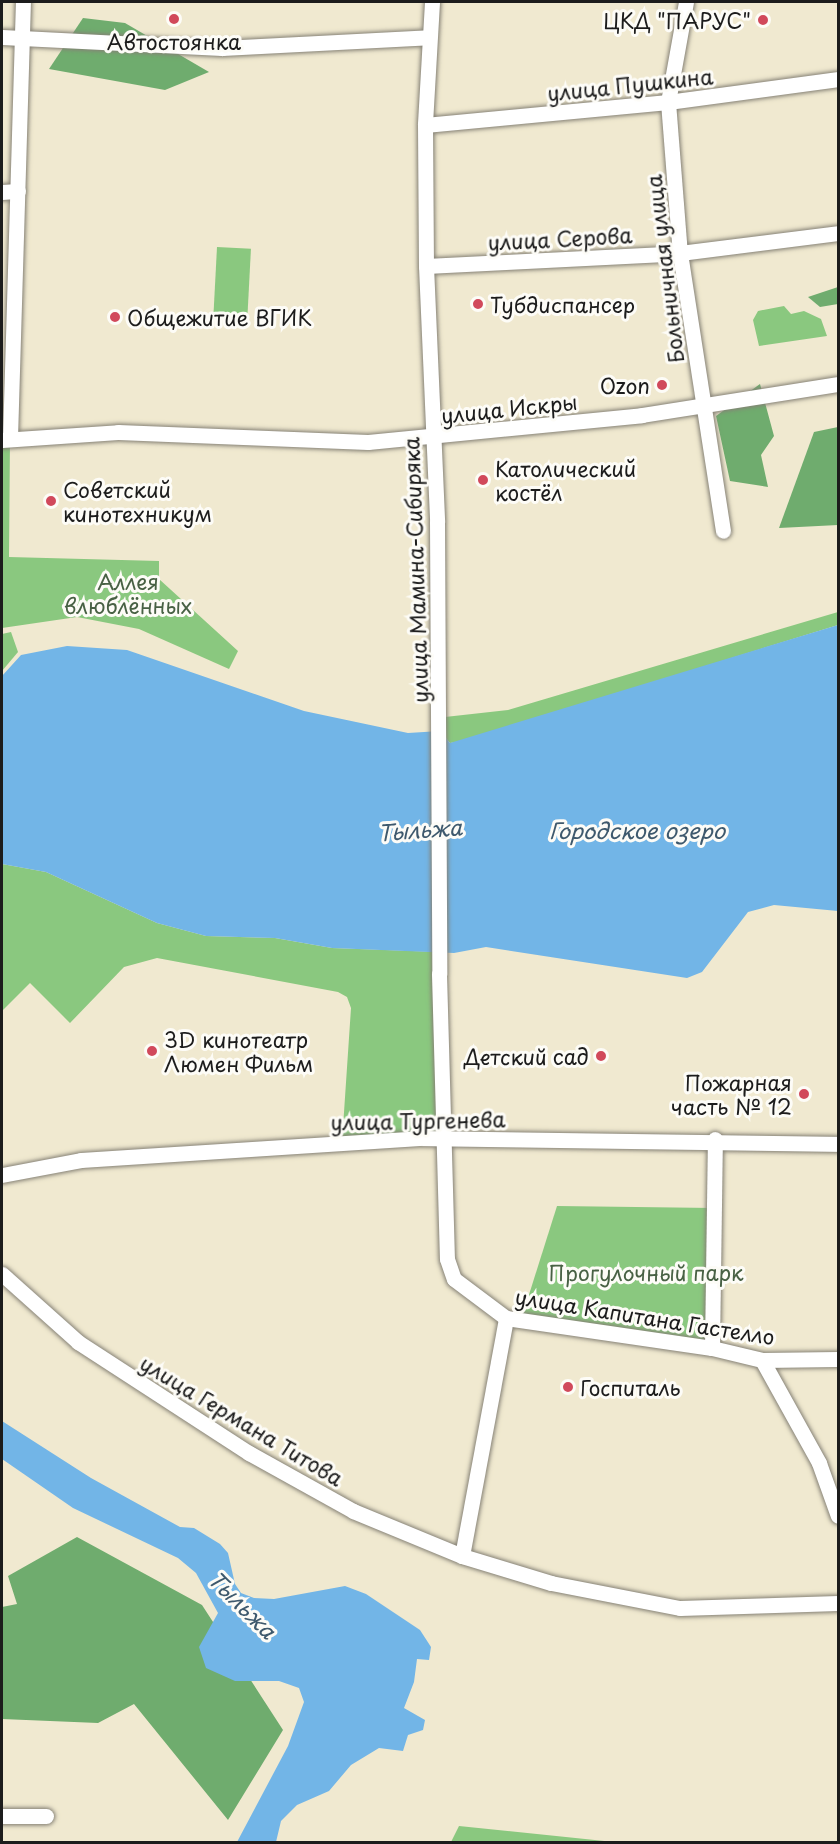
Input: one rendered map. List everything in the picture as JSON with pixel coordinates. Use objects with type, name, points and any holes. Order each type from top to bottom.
[{"type":"street","points":[[6,439],[6,301],[18,191],[22,2]]},
{"type":"street","name":"улица Мамина-Сибиряка","points":[[432,2],[425,125],[426,266],[440,720],[439,974],[445,1138]]},
{"type":"street","name":"Больничная улица","points":[[686,2],[668,102],[680,253],[723,531]]},
{"type":"street","points":[[2,38],[22,37],[222,48],[429,37]]},
{"type":"street","name":"улица Пушкина","points":[[425,125],[668,102],[838,79]]},
{"type":"street","points":[[2,192],[18,191]]},
{"type":"street","name":"улица Серова","points":[[426,266],[680,253],[838,233]]},
{"type":"street","name":"улица Искры","points":[[6,439],[117,432],[368,442],[433,438],[703,406],[838,384]]},
{"type":"street","name":"улица Тургенева","points":[[2,1175],[81,1160],[201,1150],[445,1138],[715,1140],[838,1144]]},
{"type":"street","name":"улица Капитана Гастелло","points":[[445,1138],[447,1259],[454,1279],[506,1317],[712,1348],[762,1360],[838,1359]]},
{"type":"street","points":[[712,1348],[715,1140]]},
{"type":"street","name":"улица Германа Титова","points":[[2,1274],[78,1342],[249,1454],[353,1511],[462,1556],[551,1583],[680,1608],[838,1603]]},
{"type":"street","points":[[462,1556],[506,1317]]},
{"type":"street","points":[[762,1360],[819,1463],[838,1516]]},
{"type":"street","points":[[2,1816],[46,1816]]},
{"type":"green space","points":[[83,18],[125,23],[209,72],[165,90],[49,69]]},
{"type":"green space","points":[[217,247],[251,249],[247,316],[213,314]]},
{"type":"green space","points":[[838,287],[838,304],[820,307],[808,297]]},
{"type":"green space","points":[[784,306],[791,314],[804,311],[821,319],[827,336],[759,346],[753,320],[758,311]]},
{"type":"green space","points":[[760,384],[774,436],[761,455],[768,487],[730,481],[716,416]]},
{"type":"green space","points":[[838,427],[838,525],[779,528],[814,432]]},
{"type":"green space","name":"Аллея влюблённых","points":[[10,438],[9,557],[159,561],[159,579],[238,651],[229,669],[139,629],[77,617],[2,628],[2,440]]},
{"type":"green space","points":[[838,612],[838,625],[464,741],[450,743],[440,731],[445,717],[508,710]]},
{"type":"green space","points":[[11,632],[18,652],[2,671],[2,634]]},
{"type":"green space","points":[[2,864],[46,872],[157,923],[206,936],[275,938],[332,948],[439,952],[445,1138],[342,1142],[351,1008],[347,997],[338,992],[157,958],[124,967],[70,1023],[30,983],[2,1011]]},
{"type":"green space","name":"Прогулочный парк","points":[[557,1206],[714,1208],[712,1348],[521,1320]]},
{"type":"green space","points":[[77,1537],[202,1605],[283,1730],[228,1820],[134,1704],[98,1723],[2,1719],[2,1607],[17,1604],[8,1576]]},
{"type":"green space","points":[[459,1826],[614,1842],[451,1842]]},
{"type":"water","name":"Городское озеро","points":[[838,625],[838,911],[774,905],[748,912],[702,972],[687,978],[486,947],[454,953],[332,948],[275,938],[206,936],[157,923],[46,872],[2,864],[2,676],[21,655],[67,646],[127,650],[304,711],[408,733],[440,731],[450,743]]},
{"type":"water","name":"Тыльжа","points":[[2,1421],[91,1478],[180,1527],[194,1528],[220,1544],[228,1553],[235,1584],[241,1593],[254,1598],[274,1599],[345,1586],[366,1594],[420,1630],[431,1647],[429,1660],[417,1659],[414,1682],[404,1708],[425,1720],[423,1730],[408,1735],[403,1751],[379,1748],[351,1765],[329,1791],[297,1805],[281,1821],[276,1842],[237,1842],[288,1746],[304,1702],[299,1688],[279,1681],[235,1681],[206,1668],[199,1647],[218,1613],[196,1573],[178,1558],[73,1508],[2,1459]]},
{"type":"place","name":"Автостоянка","points":[[174,19]]},
{"type":"place","name":"ЦКД \"ПАРУС\"","points":[[763,20]]},
{"type":"place","name":"Тубдиспансер","points":[[478,304]]},
{"type":"place","name":"Общежитие ВГИК","points":[[115,317]]},
{"type":"place","name":"Ozon","points":[[662,385]]},
{"type":"place","name":"Католический костёл","points":[[483,480]]},
{"type":"place","name":"Советский кинотехникум","points":[[51,501]]},
{"type":"place","name":"3D кинотеатр Люмен Фильм","points":[[152,1051]]},
{"type":"place","name":"Детский сад","points":[[601,1056]]},
{"type":"place","name":"Пожарная часть № 12","points":[[804,1094]]},
{"type":"place","name":"Госпиталь","points":[[568,1387]]}]
